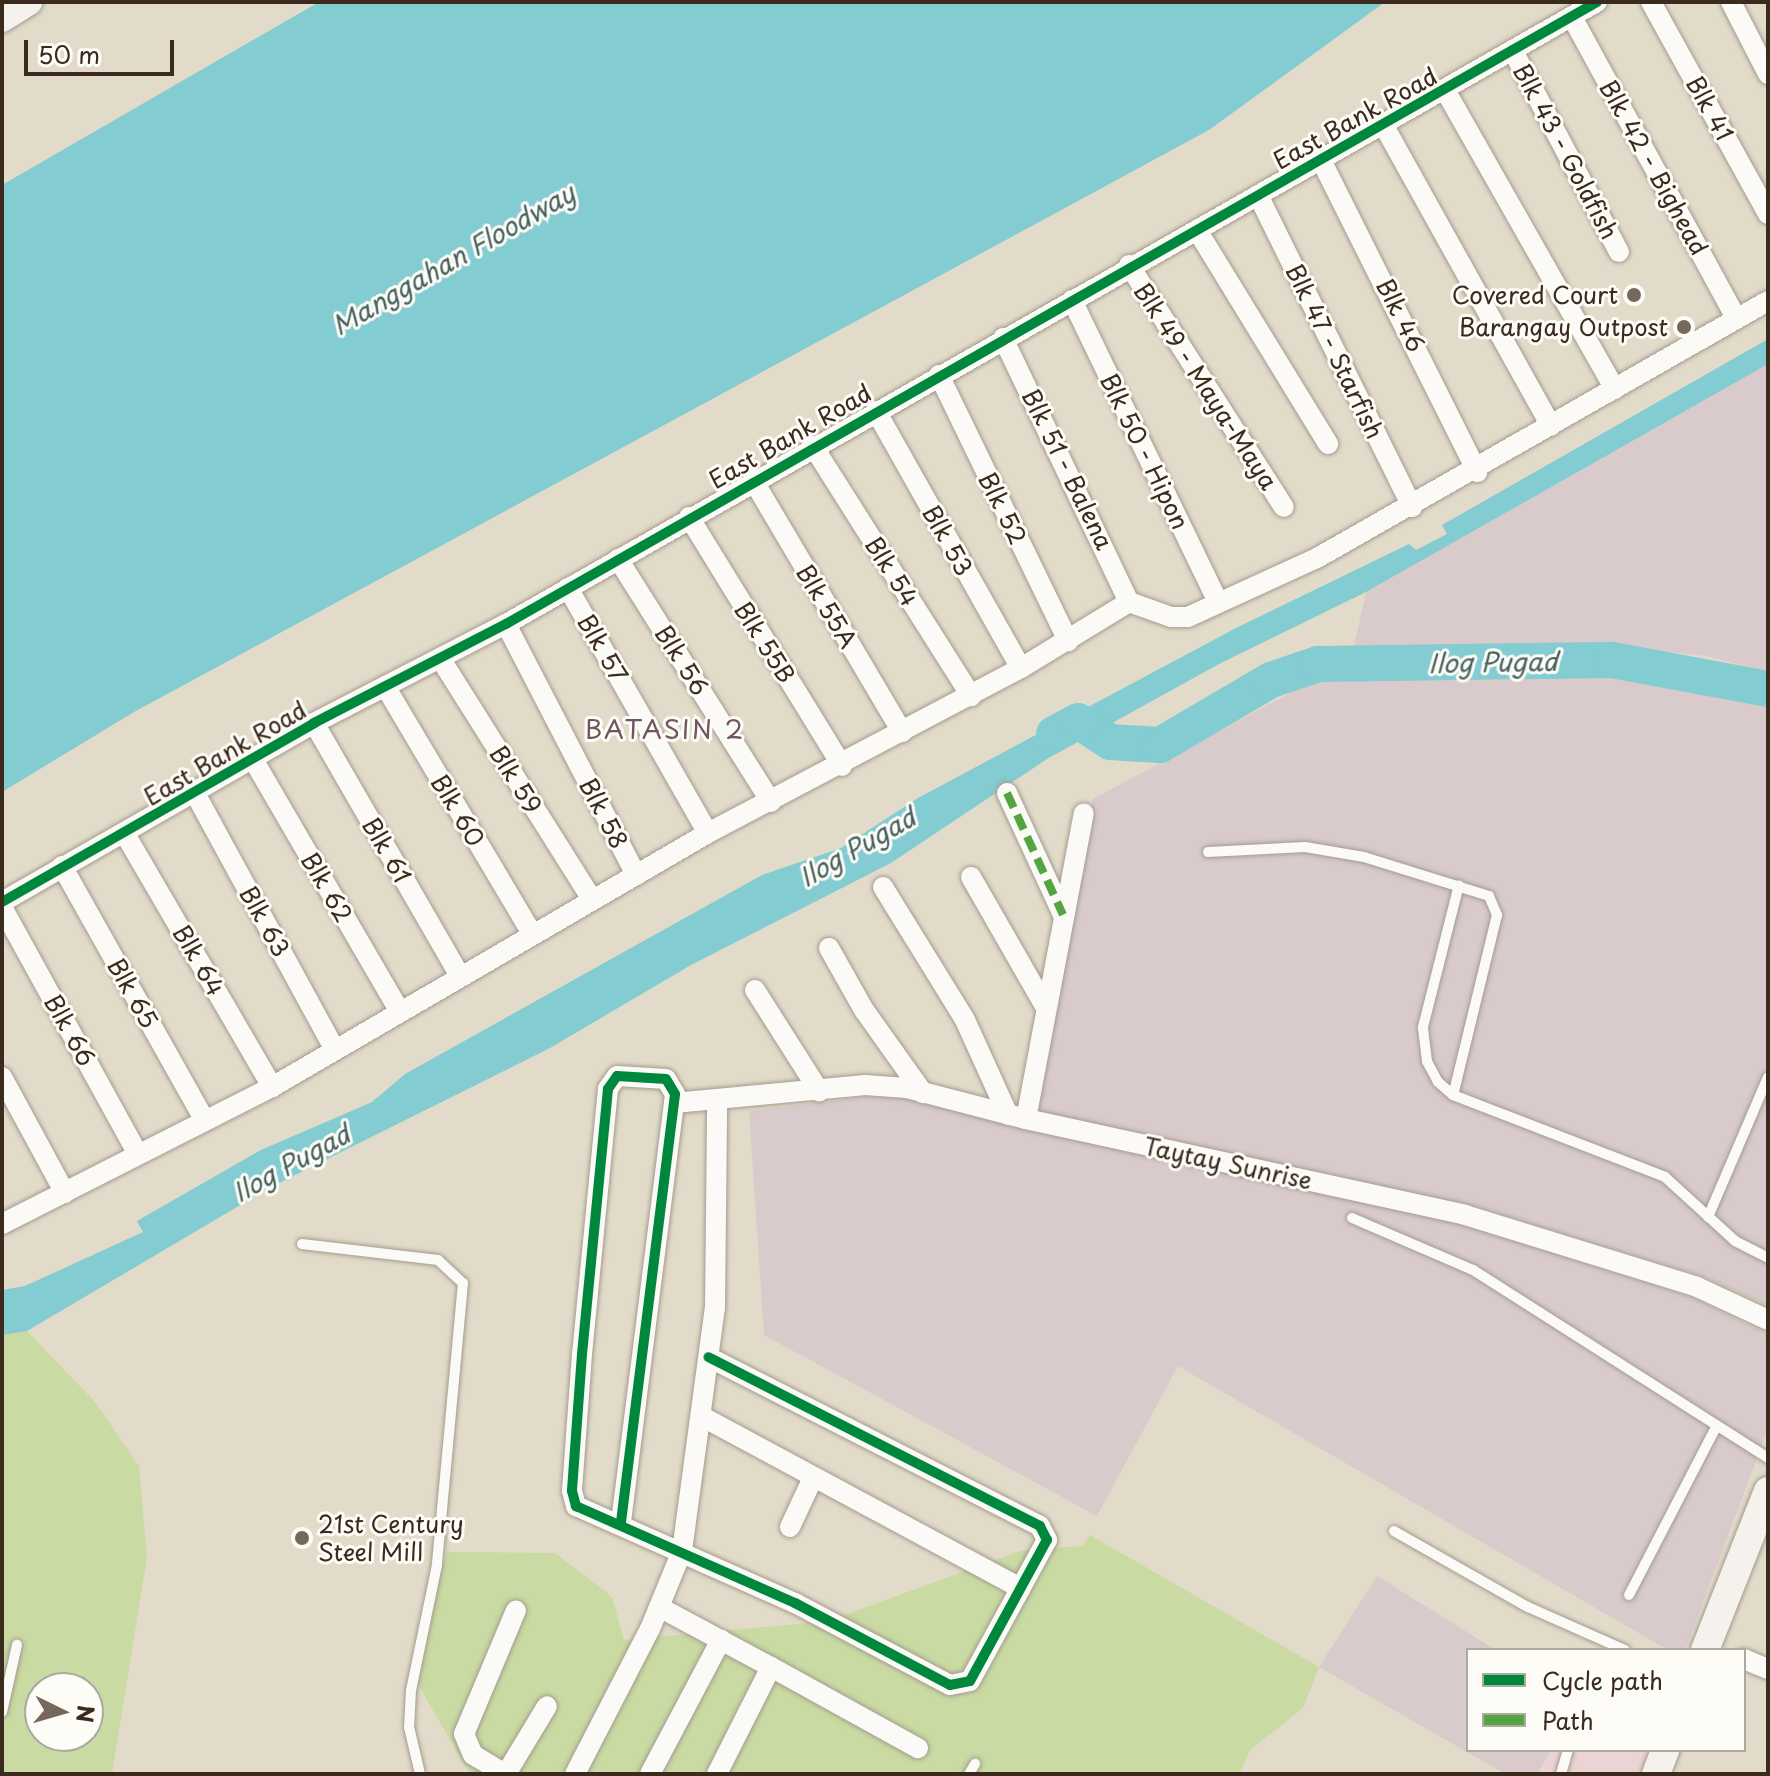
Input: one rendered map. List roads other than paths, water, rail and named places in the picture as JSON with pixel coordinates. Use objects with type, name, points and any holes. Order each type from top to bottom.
[{"type":"main road","points":[[2,18],[28,2]]},
{"type":"main road","points":[[1712,1648],[1760,1530],[1768,1491]]},
{"type":"main road","points":[[1656,1774],[1664,1752]]},
{"type":"street","name":"East Bank Road","points":[[2,904],[62,866],[196,795],[314,723],[506,624],[1129,265],[1384,126],[1597,2]]},
{"type":"street","name":"Blk 41","points":[[1651,2],[1768,214]]},
{"type":"street","points":[[1731,2],[1768,74]]},
{"type":"street","name":"Blk 42 - Bighead","points":[[1572,17],[1736,318]]},
{"type":"street","name":"Blk 43 - Goldfish","points":[[1513,51],[1619,252]]},
{"type":"street","points":[[1445,90],[1615,389]]},
{"type":"street","points":[[1384,126],[1551,426]]},
{"type":"street","name":"Blk 46","points":[[1321,160],[1477,472]]},
{"type":"street","name":"Blk 47 - Starfish","points":[[1258,195],[1412,507]]},
{"type":"street","points":[[1197,230],[1328,444]]},
{"type":"street","name":"Blk 49 - Maya-Maya","points":[[1129,265],[1284,507]]},
{"type":"street","name":"Blk 50 - Hipon","points":[[1072,300],[1218,602]]},
{"type":"street","points":[[2,1224],[272,1087],[334,1048],[708,833],[842,766],[971,696],[1129,602],[1180,618],[1317,558],[1477,472],[1768,301]]},
{"type":"street","name":"Blk 51 - Balena","points":[[1003,338],[1129,602]]},
{"type":"street","name":"Blk 52","points":[[939,375],[1068,641]]},
{"type":"street","name":"Blk 53","points":[[876,411],[1021,668]]},
{"type":"street","name":"Blk 54","points":[[813,446],[971,696]]},
{"type":"street","name":"Blk 55A","points":[[753,480],[902,732]]},
{"type":"street","name":"Blk 55B","points":[[689,517],[842,766]]},
{"type":"street","name":"Blk 56","points":[[618,559],[771,802]]},
{"type":"street","name":"Blk 57","points":[[568,588],[708,833]]},
{"type":"street","name":"Blk 58","points":[[506,624],[636,875]]},
{"type":"street","name":"Blk 59","points":[[440,658],[592,899]]},
{"type":"street","name":"Blk 60","points":[[385,686],[532,934]]},
{"type":"street","name":"Blk 61","points":[[314,723],[460,976]]},
{"type":"street","name":"Blk 62","points":[[254,761],[400,1012]]},
{"type":"street","points":[[1007,793],[1063,915]]},
{"type":"street","name":"Blk 63","points":[[196,795],[334,1048]]},
{"type":"street","points":[[1017,1117],[1046,1008],[1084,813]]},
{"type":"street","name":"Blk 64","points":[[125,834],[272,1087]]},
{"type":"street","name":"Blk 65","points":[[62,866],[205,1121]]},
{"type":"street","points":[[971,877],[1046,1008]]},
{"type":"street","points":[[883,887],[965,1020],[1017,1117]]},
{"type":"street","name":"Blk 66","points":[[2,904],[137,1153]]},
{"type":"street","points":[[829,948],[864,1010],[923,1093]]},
{"type":"street","points":[[755,990],[803,1059],[819,1091]]},
{"type":"street","points":[[621,1522],[674,1103],[673,1084],[666,1079],[617,1076],[609,1083],[572,1491],[576,1506],[621,1522],[795,1603],[950,1685],[970,1681],[1047,1540],[1040,1526],[709,1357]]},
{"type":"street","points":[[2,1077],[65,1193]]},
{"type":"street","name":"Taytay Sunrise","points":[[674,1103],[717,1102],[888,1084],[1017,1117],[1465,1215],[1697,1287],[1768,1320]]},
{"type":"street","points":[[575,1774],[659,1607],[682,1551],[715,1308],[717,1102]]},
{"type":"street","points":[[701,1416],[1021,1588]]},
{"type":"street","points":[[790,1527],[813,1478]]},
{"type":"street","points":[[659,1607],[918,1748]]},
{"type":"street","points":[[516,1610],[464,1734],[473,1755],[506,1774],[547,1706]]},
{"type":"street","points":[[650,1774],[721,1640]]},
{"type":"street","points":[[1746,1660],[1768,1669]]},
{"type":"street","points":[[717,1774],[771,1667]]},
{"type":"lane","points":[[1208,852],[1305,847],[1459,885],[1489,896],[1497,915],[1453,1095]]},
{"type":"lane","points":[[1459,885],[1423,1027],[1427,1061],[1438,1082],[1453,1095],[1665,1177],[1735,1241],[1768,1258]]},
{"type":"lane","points":[[1708,1217],[1768,1077]]},
{"type":"lane","points":[[1352,1218],[1473,1270],[1768,1458]]},
{"type":"lane","points":[[302,1244],[438,1260],[463,1283],[437,1565],[411,1690],[409,1727],[420,1774]]},
{"type":"lane","points":[[1629,1595],[1716,1427]]},
{"type":"lane","points":[[1394,1531],[1528,1607],[1620,1648]]},
{"type":"lane","points":[[2,1712],[17,1645]]},
{"type":"lane","points":[[1561,1774],[1567,1752]]},
{"type":"water","name":"Manggahan Floodway","points":[[319,2],[1385,2],[1209,130],[134,712],[2,792],[2,185]]},
{"type":"water","points":[[1768,339],[1768,364],[1366,592],[1219,664],[1047,759],[891,863],[691,965],[550,1048],[271,1187],[27,1331],[2,1335],[2,1290],[25,1286],[143,1232],[137,1221],[261,1150],[372,1102],[405,1074],[762,875],[841,848],[918,798],[1236,628],[1409,544],[1416,550],[1447,534],[1442,525]]},
{"type":"waterway","name":"Ilog Pugad","points":[[1054,734],[1078,721],[1110,742],[1160,745],[1271,680],[1318,664],[1612,660],[1768,689]]},
{"type":"place","name":"Covered Court","points":[[1634,295]]},
{"type":"place","name":"Barangay Outpost","points":[[1684,327]]},
{"type":"place","name":"21st Century Steel Mill","points":[[302,1538]]},
{"type":"district","name":"BATASIN 2","points":[[665,729]]}]
